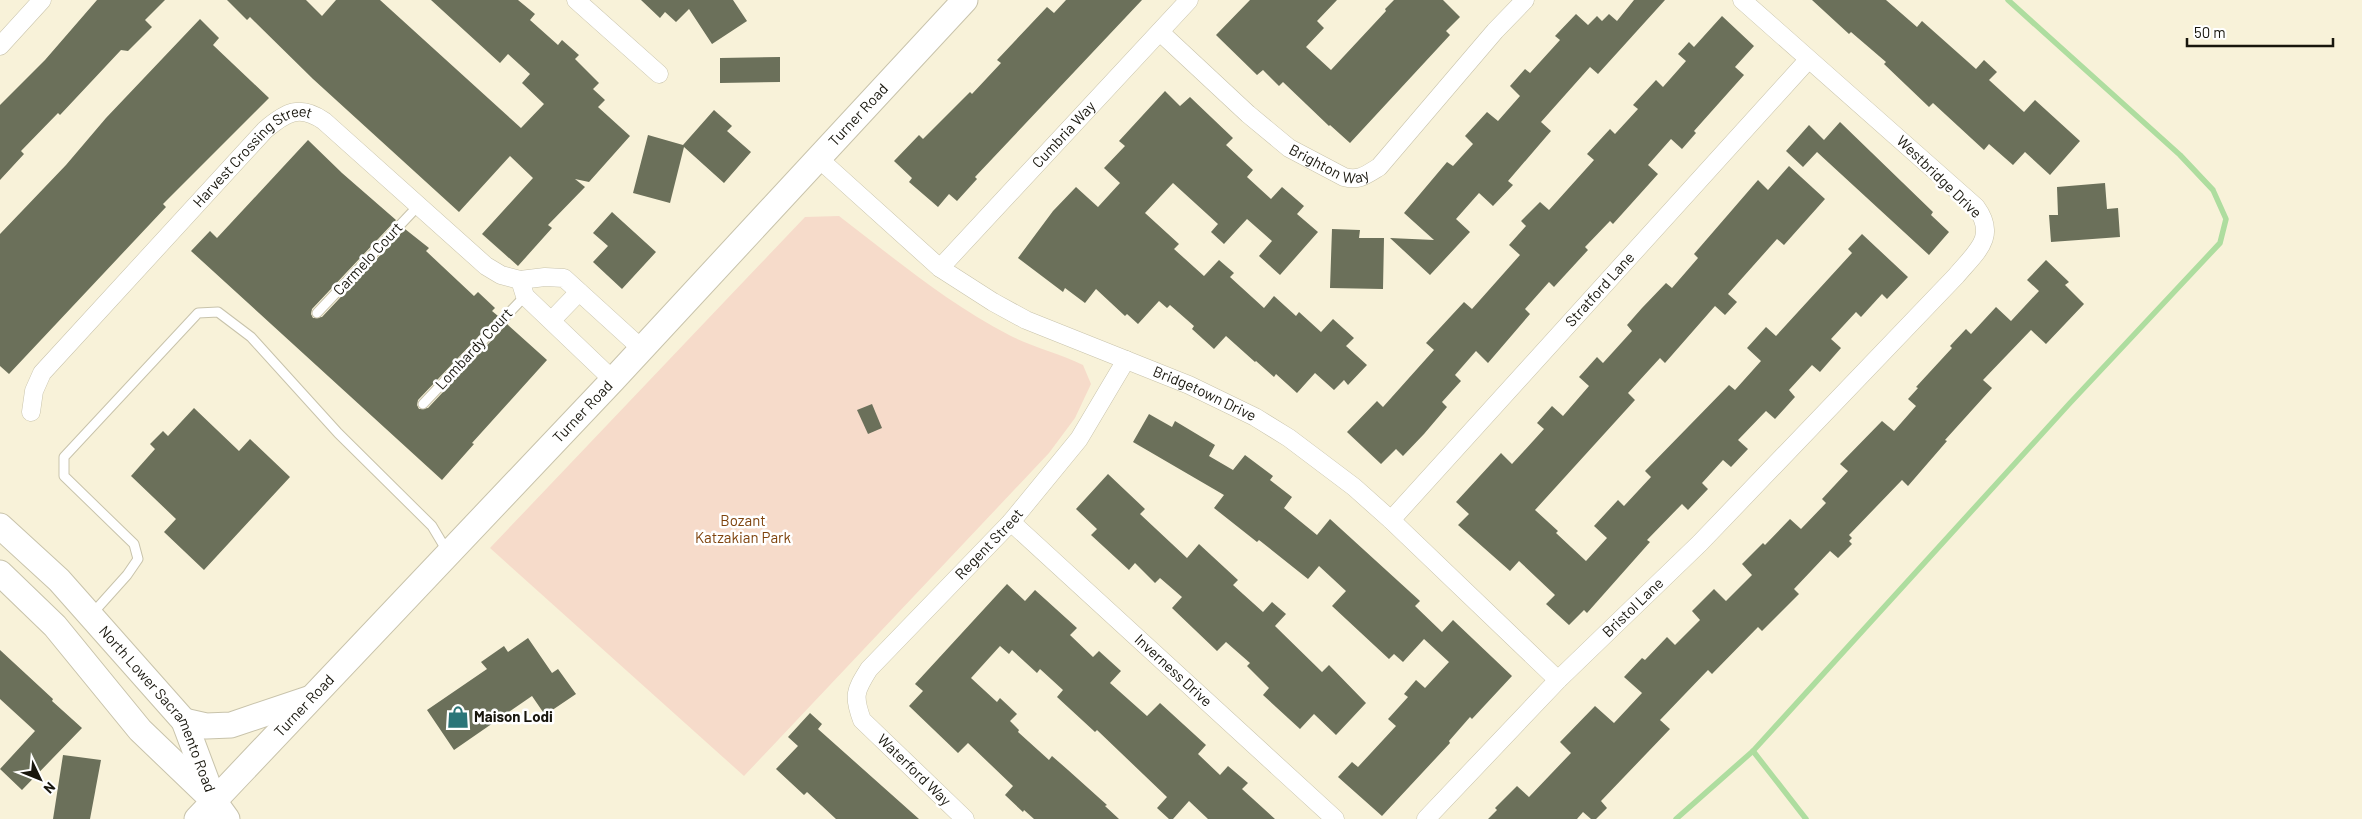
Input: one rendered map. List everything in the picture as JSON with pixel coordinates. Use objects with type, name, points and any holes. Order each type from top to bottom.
[{"type":"main road","name":"Turner Road","points":[[197,819],[220,810],[311,698],[613,380],[965,0]]},
{"type":"main road","name":"North Lower Sacramento Road","points":[[0,526],[60,580],[184,721],[220,810]]},
{"type":"main road","name":"North Lower Sacramento Road","points":[[0,573],[55,626],[140,730],[220,810]]},
{"type":"main road","points":[[184,721],[206,726],[231,724],[311,698]]},
{"type":"street","points":[[0,46],[42,0]]},
{"type":"street","points":[[576,0],[659,74]]},
{"type":"street","name":"Cumbria Way","points":[[940,268],[1189,0]]},
{"type":"street","name":"Brighton Way","points":[[1160,32],[1248,114],[1289,148],[1344,177],[1352,179],[1363,177],[1379,167],[1495,31],[1525,0]]},
{"type":"street","name":"Westbridge Drive","points":[[1742,0],[1976,207],[1984,219],[1986,227],[1984,242],[1956,276],[1841,396]]},
{"type":"street","name":"Stratford Lane","points":[[1391,520],[1808,60]]},
{"type":"street","name":"Harvest Crossing Street","points":[[31,412],[34,391],[42,373],[265,130],[288,114],[300,110],[312,112],[324,121],[486,266],[522,288],[613,380]]},
{"type":"street","name":"Bridgetown Drive","points":[[818,158],[940,268],[1026,320],[1189,385],[1254,417],[1289,438],[1354,487],[1391,520],[1558,680]]},
{"type":"street","name":"Harvest Crossing Street","points":[[522,288],[545,277],[564,278],[642,349]]},
{"type":"street","points":[[552,320],[579,292]]},
{"type":"street","name":"Regent Street","points":[[862,720],[855,701],[858,687],[869,669],[1011,522],[1079,439],[1126,360]]},
{"type":"street","name":"Bristol Lane","points":[[1426,819],[1558,680],[1700,543],[1841,396]]},
{"type":"street","name":"Inverness Drive","points":[[1011,522],[1335,819]]},
{"type":"street","name":"Waterford Way","points":[[862,720],[965,819]]},
{"type":"lane","name":"Carmelo Court","points":[[317,313],[418,206]]},
{"type":"lane","name":"Lombardy Court","points":[[423,404],[522,288]]},
{"type":"lane","points":[[90,616],[138,559],[134,544],[64,476],[64,458],[198,313],[218,312],[251,337],[338,433],[432,526],[448,554]]},
{"type":"green space","name":"Bozant Katzakian Park","points":[[839,216],[921,279],[964,309],[1009,335],[1083,365],[1091,384],[1075,418],[1049,453],[744,776],[490,548],[805,217]]},
{"type":"building","points":[[97,0],[165,0],[145,20],[152,27],[128,51],[121,50],[60,115],[58,113],[21,151],[24,154],[0,180],[0,105],[45,60]]},
{"type":"building","points":[[227,0],[306,0],[322,16],[336,0],[380,0],[521,128],[544,104],[522,83],[530,74],[508,54],[500,63],[431,0],[518,0],[535,14],[530,20],[558,45],[562,40],[579,55],[575,59],[599,83],[593,89],[605,100],[598,107],[630,136],[589,182],[575,179],[585,187],[548,225],[552,228],[518,266],[482,234],[533,178],[510,156],[459,212],[313,79],[250,17],[247,20]]},
{"type":"building","points":[[641,0],[733,0],[747,21],[712,44],[689,9],[676,22],[665,12],[660,18]]},
{"type":"building","points":[[1066,0],[1142,0],[975,177],[977,179],[957,201],[949,194],[938,207],[909,182],[912,178],[894,161],[919,135],[923,139],[970,92],[972,94],[1001,63],[997,60],[1047,7],[1054,13]]},
{"type":"building","points":[[1250,0],[1337,0],[1317,21],[1324,28],[1306,47],[1331,70],[1394,0],[1443,0],[1460,17],[1446,31],[1450,35],[1350,143],[1329,126],[1283,82],[1279,86],[1263,70],[1257,75],[1216,35]]},
{"type":"building","points":[[1634,0],[1665,0],[1598,74],[1590,67],[1541,122],[1551,131],[1508,181],[1513,185],[1493,206],[1479,193],[1456,219],[1470,232],[1430,275],[1390,238],[1434,240],[1404,213],[1447,162],[1453,166],[1473,144],[1465,136],[1487,112],[1498,121],[1520,96],[1510,86],[1525,69],[1530,73],[1560,40],[1555,36],[1576,14],[1588,25],[1597,16],[1602,21],[1609,14],[1617,21]]},
{"type":"building","points":[[1812,0],[1886,0],[1917,27],[1922,21],[1976,69],[1984,60],[1997,72],[1989,80],[2024,112],[2035,100],[2080,141],[2050,175],[2025,152],[2013,165],[1989,144],[1984,150],[1933,103],[1929,107],[1884,64],[1886,62],[1851,32],[1849,34]]},
{"type":"building","points":[[1722,16],[1754,46],[1735,67],[1744,75],[1694,131],[1696,133],[1682,149],[1671,139],[1648,165],[1658,174],[1613,224],[1610,221],[1585,247],[1588,250],[1554,287],[1549,282],[1525,309],[1530,314],[1488,363],[1476,351],[1455,375],[1461,381],[1442,402],[1447,407],[1424,434],[1403,456],[1396,449],[1381,464],[1347,432],[1377,401],[1383,407],[1434,350],[1426,343],[1464,302],[1472,309],[1520,255],[1509,245],[1526,226],[1521,221],[1540,202],[1549,210],[1594,160],[1587,154],[1610,129],[1615,134],[1638,109],[1633,105],[1656,80],[1663,87],[1686,61],[1678,54],[1689,42],[1694,47]]},
{"type":"building","points":[[200,19],[219,38],[213,45],[269,98],[163,204],[166,207],[9,374],[0,366],[0,234]]},
{"type":"building","points":[[780,57],[780,82],[720,83],[720,58]]},
{"type":"building","points":[[1165,91],[1180,106],[1190,97],[1233,138],[1226,145],[1253,170],[1247,177],[1271,199],[1282,187],[1304,206],[1297,214],[1318,232],[1280,275],[1259,256],[1272,241],[1247,219],[1224,244],[1211,232],[1218,224],[1173,183],[1145,213],[1179,244],[1174,249],[1204,276],[1219,260],[1234,273],[1230,277],[1264,308],[1274,296],[1296,316],[1299,312],[1321,332],[1333,319],[1354,338],[1346,346],[1367,365],[1348,385],[1344,380],[1334,390],[1315,373],[1297,393],[1276,374],[1274,377],[1255,362],[1226,336],[1214,349],[1192,329],[1194,326],[1170,305],[1167,308],[1159,301],[1138,324],[1127,314],[1125,316],[1096,289],[1085,303],[1065,288],[1063,292],[1018,258],[1053,211],[1076,187],[1098,207],[1120,183],[1104,168],[1125,146],[1119,141]]},
{"type":"building","points":[[714,110],[732,126],[727,131],[751,152],[724,183],[684,147],[670,203],[633,193],[648,135],[683,145]]},
{"type":"building","points":[[1840,122],[1933,212],[1931,215],[1949,232],[1929,255],[1817,152],[1803,167],[1786,151],[1809,125],[1824,140]]},
{"type":"building","points":[[308,140],[342,173],[396,220],[312,309],[311,314],[313,318],[322,317],[405,229],[429,248],[426,251],[474,296],[478,292],[495,308],[492,311],[498,316],[418,400],[417,405],[419,409],[428,408],[507,324],[547,360],[472,443],[474,444],[442,480],[191,251],[210,231],[217,238]]},
{"type":"building","points":[[1789,166],[1825,199],[1784,245],[1777,239],[1728,294],[1737,302],[1725,315],[1715,306],[1665,363],[1660,358],[1628,393],[1635,400],[1535,510],[1586,561],[1607,538],[1594,526],[1618,500],[1624,506],[1651,477],[1645,471],[1729,385],[1735,390],[1761,361],[1747,348],[1766,327],[1776,336],[1852,253],[1848,249],[1862,234],[1908,277],[1887,299],[1882,294],[1861,317],[1856,312],[1831,339],[1841,348],[1820,372],[1812,365],[1789,390],[1795,397],[1775,419],[1766,411],[1738,440],[1748,449],[1731,467],[1723,460],[1702,483],[1708,489],[1688,510],[1682,504],[1647,540],[1650,542],[1587,613],[1584,610],[1569,625],[1546,604],[1555,595],[1519,561],[1510,571],[1458,525],[1469,514],[1456,502],[1501,453],[1512,464],[1544,429],[1537,423],[1552,406],[1563,416],[1589,386],[1579,377],[1597,357],[1603,363],[1632,331],[1627,325],[1642,308],[1666,283],[1672,288],[1698,258],[1694,254],[1758,180],[1768,190]]},
{"type":"building","points":[[2105,183],[2107,209],[2118,208],[2120,237],[2051,242],[2049,215],[2058,215],[2057,187]]},
{"type":"building","points":[[612,212],[656,252],[622,289],[593,262],[608,246],[593,233]]},
{"type":"building","points":[[1332,229],[1360,230],[1359,238],[1384,238],[1383,289],[1330,288]]},
{"type":"building","points":[[2046,260],[2069,282],[2065,285],[2084,304],[2046,344],[2031,330],[1983,380],[1992,388],[1945,440],[1947,441],[1908,486],[1902,480],[1849,535],[1852,538],[1849,541],[1852,544],[1838,558],[1830,551],[1794,589],[1799,594],[1762,631],[1758,627],[1712,674],[1708,670],[1660,720],[1670,729],[1601,801],[1607,808],[1596,819],[1591,819],[1583,812],[1577,819],[1488,819],[1497,810],[1495,808],[1517,786],[1529,797],[1571,753],[1560,742],[1595,706],[1614,723],[1642,693],[1624,677],[1642,658],[1645,660],[1667,637],[1675,645],[1700,620],[1692,611],[1714,589],[1726,601],[1752,575],[1742,564],[1763,543],[1765,545],[1790,519],[1801,529],[1826,503],[1822,499],[1848,471],[1840,464],[1882,421],[1894,431],[1916,406],[1908,399],[1918,388],[1916,387],[1952,348],[1950,346],[1966,329],[1971,334],[1996,307],[2011,321],[2039,291],[2027,280]]},
{"type":"building","points":[[872,404],[882,428],[868,434],[857,410]]},
{"type":"building","points":[[194,408],[239,451],[250,439],[290,477],[204,570],[164,532],[176,519],[131,476],[155,449],[150,444],[163,431],[168,436]]},
{"type":"building","points":[[1149,414],[1172,427],[1175,421],[1215,445],[1209,456],[1233,470],[1245,455],[1273,476],[1270,480],[1292,497],[1284,508],[1317,535],[1330,519],[1420,601],[1415,606],[1442,632],[1453,620],[1512,676],[1472,719],[1470,717],[1449,741],[1450,743],[1382,816],[1338,777],[1352,762],[1358,767],[1396,726],[1388,719],[1408,697],[1404,694],[1416,680],[1425,688],[1449,662],[1424,639],[1403,662],[1394,654],[1389,659],[1332,606],[1346,591],[1319,566],[1308,579],[1259,540],[1257,542],[1214,508],[1224,495],[1133,442]]},
{"type":"building","points":[[1108,474],[1145,509],[1140,514],[1187,558],[1199,544],[1238,580],[1233,585],[1263,612],[1272,602],[1286,614],[1275,626],[1322,672],[1329,665],[1366,703],[1336,735],[1314,714],[1300,729],[1263,695],[1269,688],[1247,666],[1250,663],[1226,642],[1217,651],[1172,608],[1182,597],[1160,578],[1155,583],[1135,563],[1129,570],[1091,535],[1097,529],[1076,509]]},
{"type":"building","points":[[1007,584],[1025,601],[1035,590],[1077,628],[1070,635],[1093,657],[1099,651],[1121,671],[1110,683],[1147,716],[1160,703],[1206,745],[1198,754],[1220,775],[1228,766],[1248,783],[1242,789],[1275,819],[1208,819],[1189,801],[1173,819],[1169,819],[1157,808],[1167,797],[1097,730],[1095,732],[1057,697],[1063,690],[1040,669],[1037,673],[1012,650],[1009,654],[1000,646],[971,678],[997,702],[1000,698],[1017,714],[1010,721],[1019,730],[1018,732],[1049,760],[1052,756],[1107,805],[1105,806],[1119,819],[1034,819],[1024,810],[1023,812],[1005,795],[1013,786],[968,743],[958,753],[909,706],[923,691],[915,684]]},
{"type":"building","points":[[528,638],[552,673],[558,669],[576,694],[545,715],[532,696],[454,750],[427,710],[487,669],[481,662],[504,646],[508,652]]},
{"type":"building","points":[[0,650],[82,728],[22,790],[0,769],[35,731],[0,699]]},
{"type":"building","points":[[810,713],[822,724],[818,729],[919,819],[836,819],[807,792],[804,795],[776,769],[798,746],[788,737]]},
{"type":"building","points":[[63,755],[101,760],[90,819],[53,819]]},
{"type":"waterway","points":[[1676,819],[1753,751],[2070,403],[2220,243],[2226,219],[2213,190],[2180,155],[2008,0]]},
{"type":"waterway","points":[[1753,751],[1806,819]]},
{"type":"place","name":"Maison Lodi","points":[[458,717]]}]
